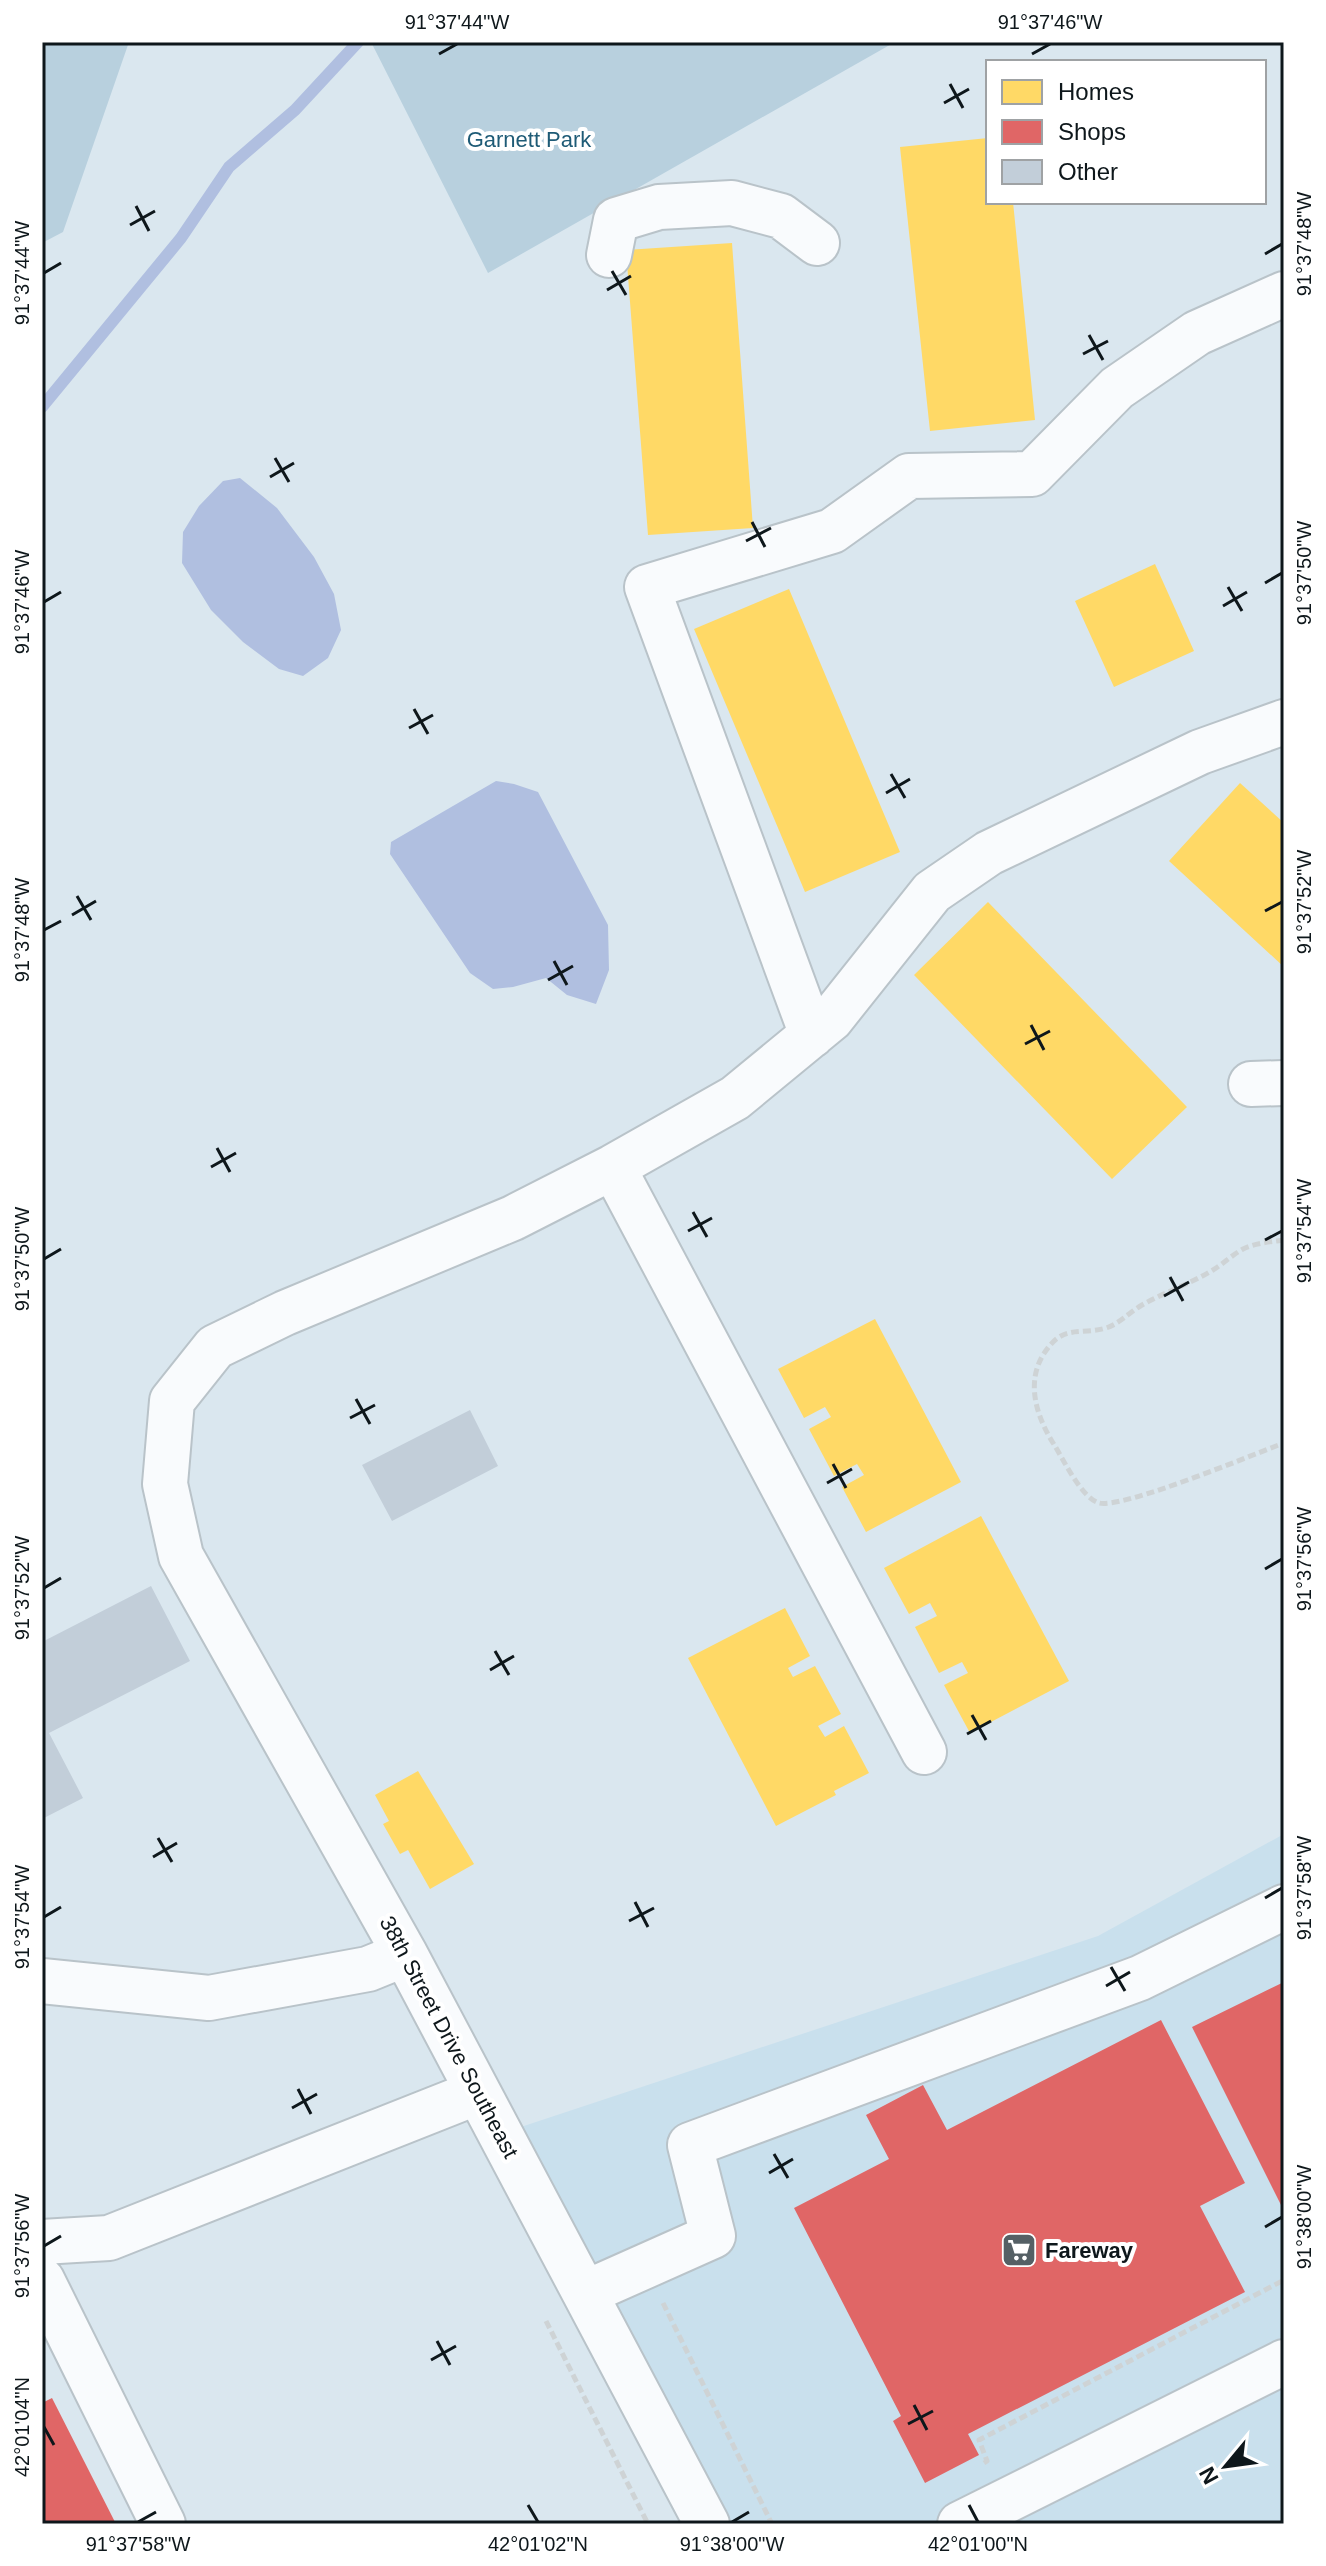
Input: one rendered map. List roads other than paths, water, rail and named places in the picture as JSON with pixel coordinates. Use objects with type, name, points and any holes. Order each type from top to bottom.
[{"type":"street","points":[[609,255],[616,220],[659,207],[732,203],[781,216],[817,243]]},
{"type":"street","points":[[812,1035],[647,587],[832,531],[909,476],[1032,474],[1117,388],[1197,333],[1284,294]]},
{"type":"street","name":"38th Street Drive Southeast","points":[[707,2524],[405,1954],[181,1556],[165,1484],[172,1401],[215,1347],[285,1313],[513,1218],[613,1167],[735,1098],[831,1019],[932,892],[989,853],[1200,752],[1284,722]]},
{"type":"street","points":[[613,1167],[924,1752]]},
{"type":"street","points":[[585,2293],[713,2236],[690,2145],[1140,1978],[1284,1907]]},
{"type":"street","points":[[42,1981],[209,1998],[368,1969],[405,1954]]},
{"type":"street","points":[[42,2242],[109,2238],[478,2092]]},
{"type":"street","points":[[42,2280],[163,2524]]},
{"type":"street","points":[[960,2524],[1284,2362]]},
{"type":"water","points":[[240,478],[277,508],[314,557],[334,594],[341,630],[328,658],[303,676],[279,669],[243,642],[211,610],[182,563],[183,532],[199,506],[223,481]]},
{"type":"water","points":[[496,781],[538,792],[608,925],[609,970],[596,1004],[567,995],[546,978],[493,989],[470,973],[390,854],[391,842]]},
{"type":"waterway","points":[[42,407],[181,238],[229,167],[295,110],[358,42]]},
{"type":"place","name":"Fareway","points":[[1019,2250]]},
{"type":"park label","name":"Garnett Park","points":[[529,139]]}]
